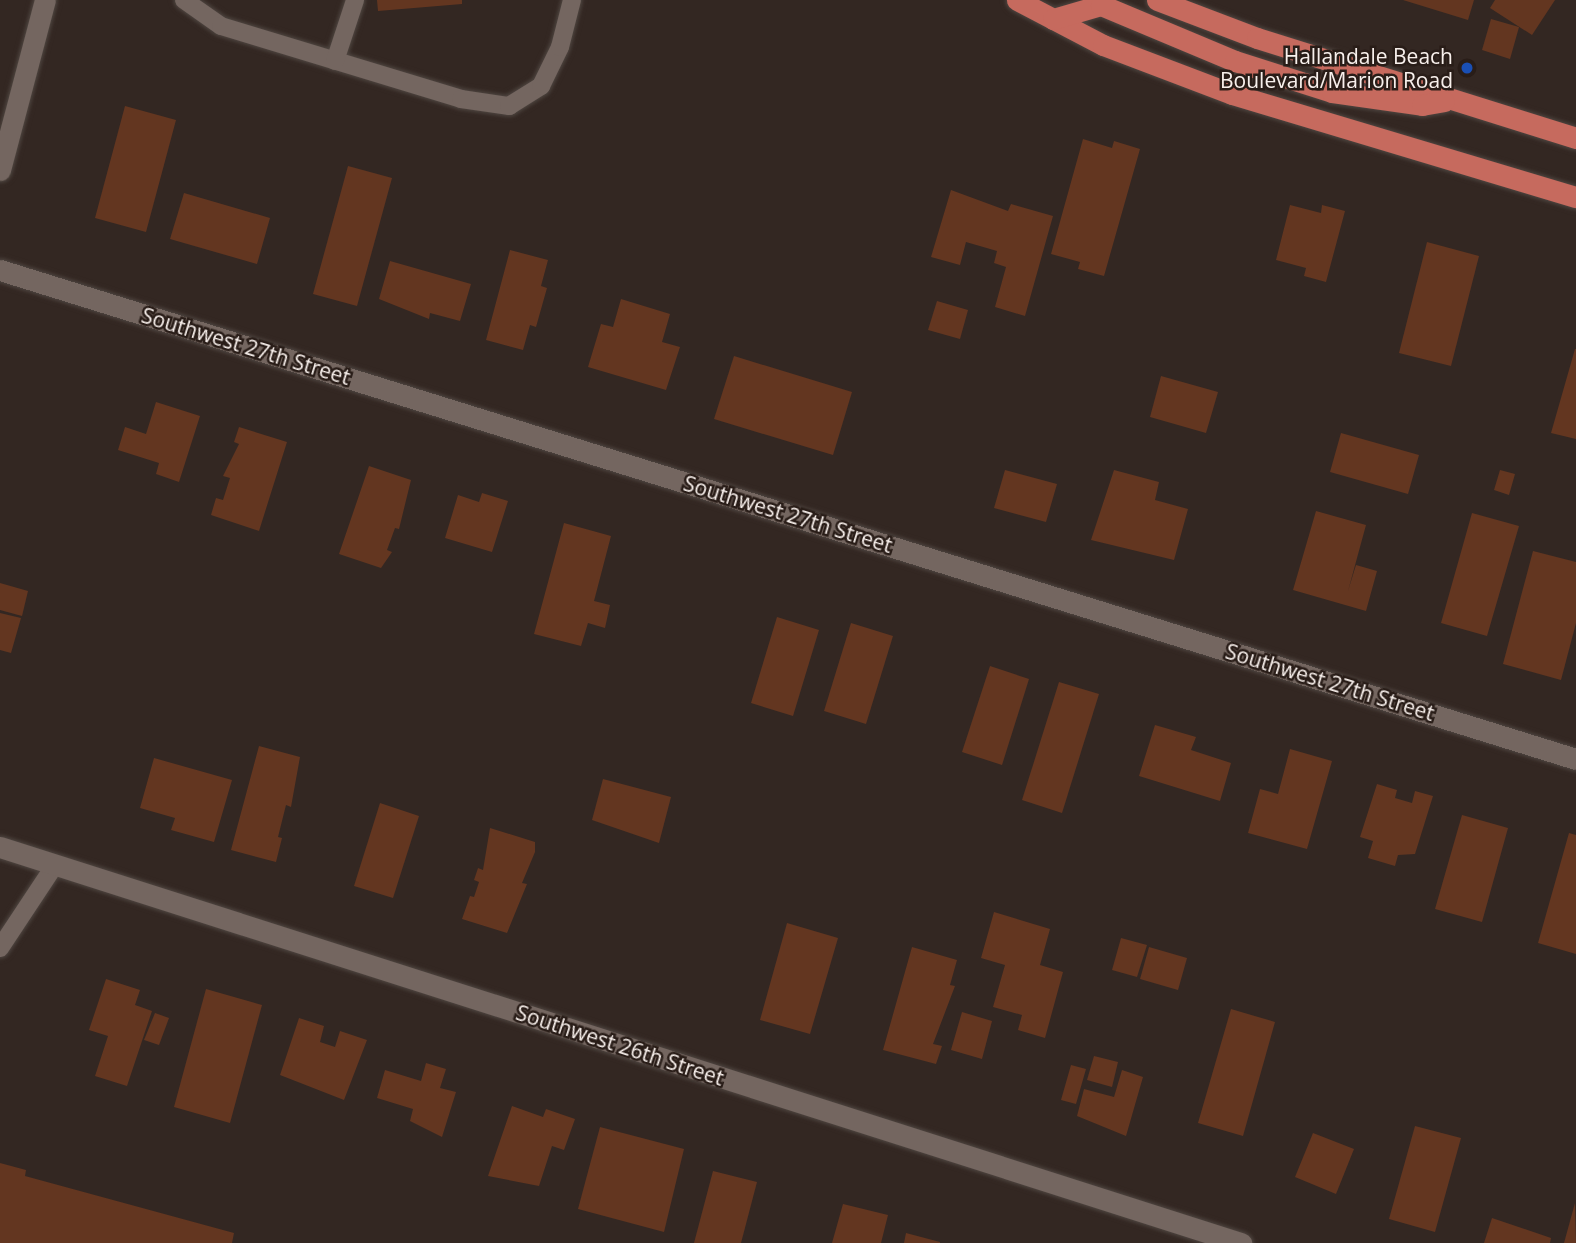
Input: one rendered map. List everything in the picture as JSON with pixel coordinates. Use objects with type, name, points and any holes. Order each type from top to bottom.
[{"type":"main road","points":[[1017,0],[1103,45],[1232,94],[1576,197]]},
{"type":"main road","points":[[1157,0],[1257,38],[1576,138]]},
{"type":"main road","points":[[1054,19],[1101,5],[1235,61],[1332,92],[1422,104],[1453,100]]},
{"type":"street","points":[[0,170],[45,0]]},
{"type":"street","name":"Southwest 27th Street","points":[[0,270],[1576,759]]},
{"type":"street","name":"Southwest 26th Street","points":[[0,847],[1241,1243]]},
{"type":"lane","points":[[184,0],[221,26],[461,99],[509,106],[541,86],[560,47],[572,0]]},
{"type":"lane","points":[[335,61],[355,0]]},
{"type":"lane","points":[[0,948],[55,864]]},
{"type":"building","points":[[377,0],[462,0],[462,4],[378,11]]},
{"type":"building","points":[[1403,0],[1474,0],[1468,20]]},
{"type":"building","points":[[1495,0],[1555,0],[1532,35],[1490,8]]},
{"type":"building","points":[[1491,19],[1519,27],[1510,59],[1482,50]]},
{"type":"building","points":[[125,106],[176,120],[146,232],[95,218]]},
{"type":"building","points":[[1083,139],[1112,148],[1114,141],[1140,149],[1104,276],[1078,269],[1080,262],[1051,254]]},
{"type":"building","points":[[348,166],[392,178],[357,306],[313,294]]},
{"type":"building","points":[[951,190],[1008,211],[1011,204],[1053,216],[1025,316],[995,307],[1006,267],[994,263],[997,251],[966,242],[960,265],[931,257]]},
{"type":"building","points":[[184,193],[270,218],[257,264],[170,239]]},
{"type":"building","points":[[1290,205],[1321,213],[1322,205],[1345,211],[1326,282],[1304,276],[1306,268],[1276,260]]},
{"type":"building","points":[[1427,242],[1479,256],[1451,366],[1399,353]]},
{"type":"building","points":[[510,250],[548,260],[541,286],[547,288],[536,327],[530,325],[523,350],[486,340]]},
{"type":"building","points":[[390,261],[471,284],[460,321],[430,313],[429,319],[379,299]]},
{"type":"building","points":[[621,299],[670,314],[662,342],[680,347],[666,390],[588,367],[601,324],[613,327]]},
{"type":"building","points":[[937,301],[968,310],[960,339],[928,330]]},
{"type":"building","points":[[1576,349],[1576,439],[1551,433]]},
{"type":"building","points":[[734,356],[852,392],[833,455],[714,419]]},
{"type":"building","points":[[1161,376],[1218,392],[1206,433],[1150,417]]},
{"type":"building","points":[[156,402],[200,416],[179,482],[156,474],[159,463],[118,450],[125,427],[146,434]]},
{"type":"building","points":[[239,427],[287,442],[259,531],[211,515],[216,498],[223,500],[230,478],[223,476],[239,444],[234,442]]},
{"type":"building","points":[[1341,433],[1419,455],[1408,494],[1330,472]]},
{"type":"building","points":[[369,466],[411,480],[399,529],[395,528],[387,550],[392,552],[381,568],[339,554]]},
{"type":"building","points":[[1005,470],[1057,484],[1046,522],[994,508]]},
{"type":"building","points":[[1114,470],[1159,482],[1155,500],[1188,509],[1174,560],[1091,540]]},
{"type":"building","points":[[1500,470],[1515,474],[1509,495],[1494,490]]},
{"type":"building","points":[[482,493],[508,501],[492,552],[445,538],[458,495],[479,502]]},
{"type":"building","points":[[1316,511],[1366,525],[1348,591],[1356,565],[1377,571],[1366,611],[1293,590]]},
{"type":"building","points":[[1472,513],[1519,526],[1487,636],[1441,623]]},
{"type":"building","points":[[564,523],[611,536],[594,601],[610,605],[605,628],[588,623],[581,646],[534,634]]},
{"type":"building","points":[[1533,551],[1576,562],[1576,623],[1561,680],[1503,664]]},
{"type":"building","points":[[0,583],[28,591],[22,616],[0,610]]},
{"type":"building","points":[[0,613],[21,618],[11,653],[0,650]]},
{"type":"building","points":[[777,617],[819,630],[793,716],[751,703]]},
{"type":"building","points":[[851,623],[893,636],[866,724],[824,711]]},
{"type":"building","points":[[990,666],[1029,679],[1002,765],[962,752]]},
{"type":"building","points":[[1059,682],[1099,694],[1062,813],[1022,800]]},
{"type":"building","points":[[1155,725],[1196,737],[1191,750],[1231,763],[1220,801],[1139,776]]},
{"type":"building","points":[[259,746],[300,757],[291,807],[286,805],[278,837],[282,838],[276,862],[231,850]]},
{"type":"building","points":[[1290,749],[1332,761],[1307,849],[1248,833],[1260,789],[1278,794]]},
{"type":"building","points":[[154,758],[232,780],[214,842],[171,830],[175,818],[140,808]]},
{"type":"building","points":[[603,779],[671,797],[659,843],[592,820]]},
{"type":"building","points":[[1377,784],[1397,790],[1395,798],[1412,803],[1415,791],[1433,796],[1415,854],[1398,855],[1395,866],[1368,858],[1373,841],[1360,837]]},
{"type":"building","points":[[380,803],[419,816],[393,898],[354,886]]},
{"type":"building","points":[[1462,815],[1508,828],[1482,922],[1435,909]]},
{"type":"building","points":[[490,828],[535,842],[535,852],[522,883],[527,884],[507,933],[462,919],[470,896],[474,897],[479,882],[474,880],[478,868],[483,870]]},
{"type":"building","points":[[1569,833],[1576,835],[1576,954],[1538,943]]},
{"type":"building","points":[[994,912],[1050,929],[1040,965],[1063,972],[1045,1038],[1018,1030],[1022,1015],[993,1007],[1005,965],[981,958]]},
{"type":"building","points":[[787,923],[838,938],[810,1034],[760,1020]]},
{"type":"building","points":[[1121,938],[1147,945],[1137,977],[1112,970]]},
{"type":"building","points":[[912,947],[957,960],[950,985],[955,986],[933,1044],[942,1046],[936,1064],[883,1050]]},
{"type":"building","points":[[1149,947],[1187,958],[1178,990],[1140,979]]},
{"type":"building","points":[[106,979],[140,990],[135,1005],[152,1011],[127,1086],[95,1076],[108,1036],[89,1030]]},
{"type":"building","points":[[206,989],[262,1005],[230,1123],[174,1107]]},
{"type":"building","points":[[1231,1009],[1275,1022],[1243,1136],[1198,1123]]},
{"type":"building","points":[[962,1012],[992,1021],[982,1059],[951,1050]]},
{"type":"building","points":[[155,1013],[169,1018],[159,1045],[144,1040]]},
{"type":"building","points":[[299,1018],[324,1026],[320,1042],[335,1047],[340,1031],[367,1040],[344,1100],[280,1075]]},
{"type":"building","points":[[1094,1056],[1118,1062],[1112,1087],[1087,1080]]},
{"type":"building","points":[[426,1063],[446,1069],[440,1088],[456,1092],[442,1137],[410,1121],[413,1109],[377,1098],[385,1070],[421,1081]]},
{"type":"building","points":[[1071,1065],[1086,1069],[1076,1104],[1061,1100]]},
{"type":"building","points":[[1122,1070],[1143,1077],[1126,1136],[1077,1116],[1084,1089],[1114,1097]]},
{"type":"building","points":[[512,1106],[543,1117],[546,1109],[575,1119],[564,1150],[552,1146],[539,1186],[488,1176]]},
{"type":"building","points":[[1415,1126],[1461,1138],[1435,1232],[1389,1219]]},
{"type":"building","points":[[600,1127],[684,1149],[664,1232],[578,1209]]},
{"type":"building","points":[[1313,1133],[1354,1149],[1336,1194],[1295,1177]]},
{"type":"building","points":[[0,1163],[26,1170],[25,1176],[234,1233],[232,1243],[0,1243]]},
{"type":"building","points":[[713,1171],[757,1182],[741,1243],[694,1243]]},
{"type":"building","points":[[1575,1203],[1576,1243],[1564,1243]]},
{"type":"building","points":[[843,1204],[888,1215],[881,1243],[832,1243]]},
{"type":"building","points":[[1492,1218],[1551,1238],[1550,1243],[1484,1243]]},
{"type":"building","points":[[906,1233],[940,1242],[940,1243],[904,1243]]},
{"type":"place","name":"Hallandale Beach Boulevard/Marion Road","points":[[1467,68]]}]
